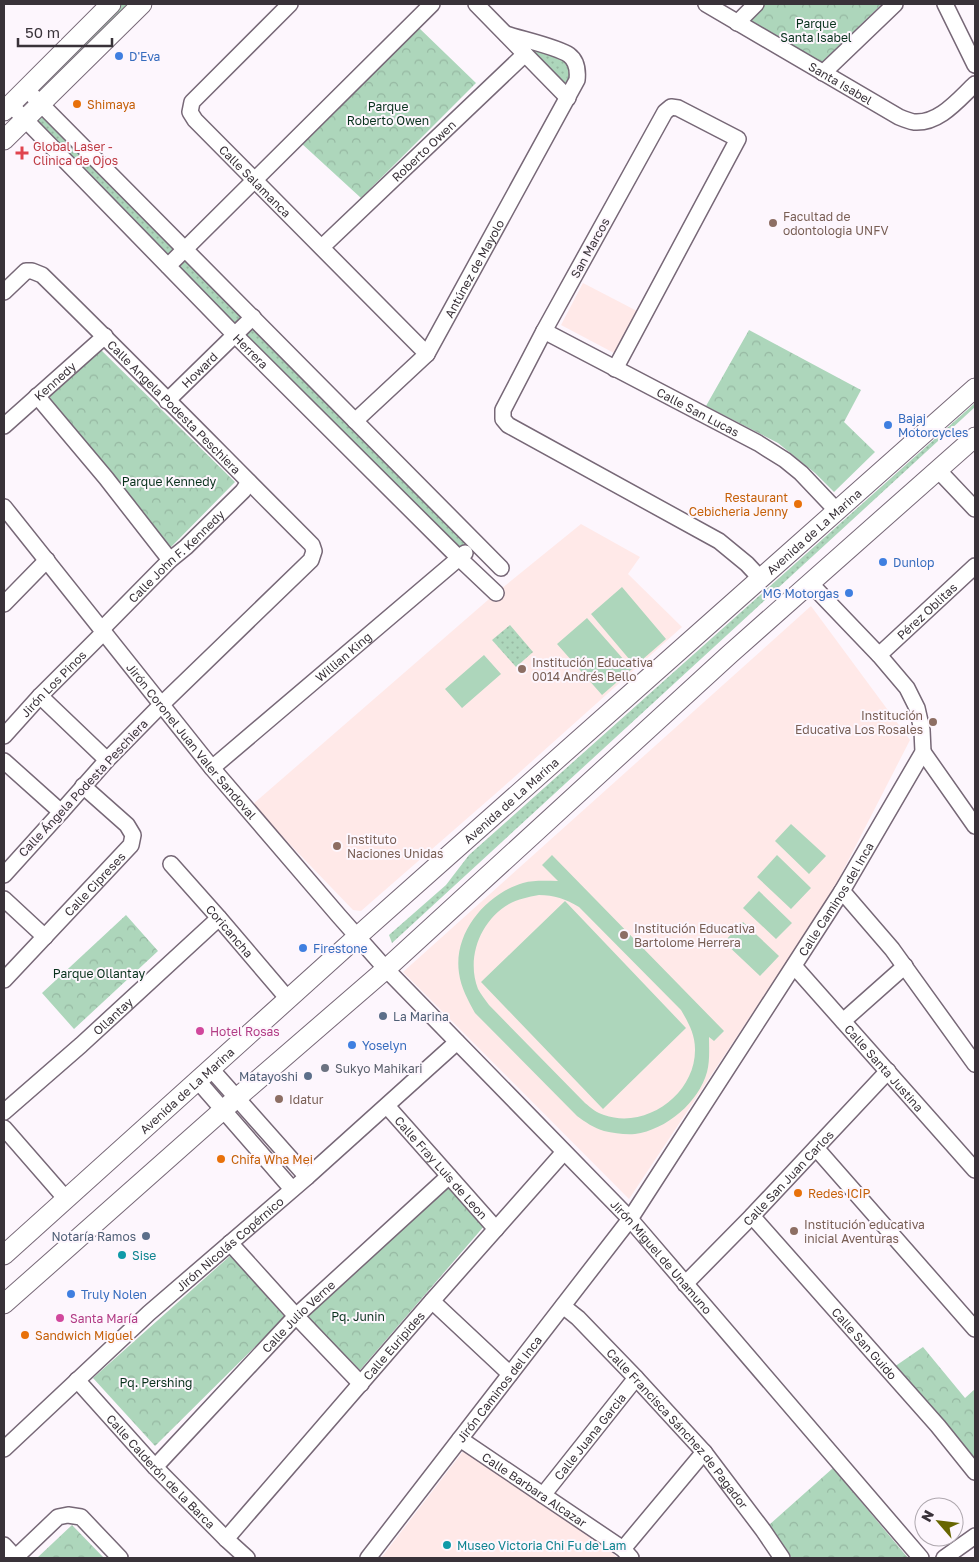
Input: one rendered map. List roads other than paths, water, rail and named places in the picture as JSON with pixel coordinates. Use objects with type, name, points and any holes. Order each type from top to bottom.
[{"type":"main road","points":[[7,108],[111,4]]},
{"type":"main road","points":[[4,140],[142,4]]},
{"type":"main road","name":"Avenida de La Marina","points":[[4,1256],[288,999],[975,388]]},
{"type":"main road","points":[[4,1304],[386,969],[730,654],[975,437]]},
{"type":"street","name":"Calle Salamanca","points":[[290,4],[192,102],[190,112],[195,120],[427,354]]},
{"type":"street","points":[[168,266],[432,4]]},
{"type":"street","name":"Antúnez de Mayolo","points":[[476,4],[568,98]]},
{"type":"street","name":"Santa Isabel","points":[[706,4],[899,117],[912,122],[933,119],[945,112],[975,84]]},
{"type":"street","points":[[737,23],[756,4]]},
{"type":"street","points":[[823,73],[895,4]]},
{"type":"street","points":[[945,4],[975,66]]},
{"type":"street","name":"Antúnez de Mayolo","points":[[356,421],[427,354],[577,80],[578,72],[570,56],[549,47],[506,34]]},
{"type":"street","name":"Roberto Owen","points":[[322,247],[525,54]]},
{"type":"street","name":"Herrera","points":[[26,89],[501,568]]},
{"type":"street","name":"Herrera","points":[[7,108],[25,119],[235,335],[496,593]]},
{"type":"street","name":"San Marcos","points":[[615,369],[738,139],[678,108],[671,108],[665,112],[544,331],[503,410],[503,419],[508,425],[719,541],[748,564],[761,579]]},
{"type":"street","name":"Calle Angela Podesta Peschiera","points":[[4,292],[26,271],[42,275],[312,545],[313,556]]},
{"type":"street","name":"Howard","points":[[167,401],[253,317]]},
{"type":"street","name":"Calle San Lucas","points":[[544,331],[758,443],[785,460],[807,479],[837,511]]},
{"type":"street","name":"Kennedy","points":[[4,426],[105,336]]},
{"type":"street","points":[[37,396],[106,478],[170,560]]},
{"type":"street","points":[[938,470],[975,509]]},
{"type":"street","name":"Calle John F. Kennedy","points":[[103,630],[170,560],[186,547],[243,491],[249,482]]},
{"type":"street","name":"Jirón Coronel Juan Valer Sandoval","points":[[4,507],[212,768],[386,969]]},
{"type":"street","name":"Willian King","points":[[212,768],[476,544]]},
{"type":"street","name":"Calle Ángela Podesta Peschiera","points":[[4,875],[107,760],[313,556]]},
{"type":"street","points":[[4,604],[46,560]]},
{"type":"street","name":"Pérez Oblitas","points":[[879,655],[975,566]]},
{"type":"street","points":[[810,583],[879,655],[907,688],[917,708],[922,730],[923,752],[975,826]]},
{"type":"street","name":"Jirón Los Pinos","points":[[4,736],[103,630]]},
{"type":"street","points":[[40,696],[107,760]]},
{"type":"street","name":"Calle Caminos del Inca","points":[[630,1219],[842,891],[923,752]]},
{"type":"street","points":[[4,761],[61,812]]},
{"type":"street","name":"Calle Cipreses","points":[[4,980],[131,845],[133,836],[127,825],[83,786]]},
{"type":"street","name":"Coricancha","points":[[171,864],[220,918],[288,999]]},
{"type":"street","points":[[842,891],[892,948],[975,1064]]},
{"type":"street","points":[[4,899],[45,937]]},
{"type":"street","name":"Ollantay","points":[[4,1112],[220,918]]},
{"type":"street","name":"Calle Santa Justina","points":[[794,966],[975,1168]]},
{"type":"street","points":[[843,1021],[905,966]]},
{"type":"street","name":"Jirón Miguel de Unamuno","points":[[386,969],[630,1219],[921,1558]]},
{"type":"street","name":"Jirón Nicolás Copérnico","points":[[4,1449],[149,1313],[307,1177],[457,1042]]},
{"type":"street","name":"Calle San Juan Carlos","points":[[685,1284],[752,1216],[888,1071]]},
{"type":"street","points":[[205,1075],[230,1104],[292,1189]]},
{"type":"street","points":[[230,1104],[307,1177]]},
{"type":"street","name":"Calle Fray Luis de Leon","points":[[387,1106],[496,1229]]},
{"type":"street","points":[[4,1128],[66,1199]]},
{"type":"street","points":[[816,1148],[975,1329]]},
{"type":"street","name":"Calle Euripides","points":[[226,1539],[564,1152]]},
{"type":"street","name":"Calle Julio Verne","points":[[155,1466],[296,1316],[449,1176]]},
{"type":"street","name":"Calle San Guido","points":[[752,1216],[938,1426],[975,1472]]},
{"type":"street","name":"Jirón Caminos del Inca","points":[[368,1558],[630,1219]]},
{"type":"street","points":[[230,1243],[360,1384]]},
{"type":"street","points":[[432,1301],[510,1374]]},
{"type":"street","name":"Calle Francisca Sánchez de Pagador","points":[[563,1306],[578,1318],[636,1378],[704,1452],[782,1558]]},
{"type":"street","name":"Calle Juana Garcia","points":[[543,1495],[636,1378]]},
{"type":"street","name":"Calle Calderón de la Barca","points":[[77,1380],[155,1466],[226,1539],[248,1558]]},
{"type":"street","name":"Calle Barbara Alcazar","points":[[460,1439],[627,1554]]},
{"type":"street","points":[[627,1554],[704,1452]]},
{"type":"street","points":[[4,1545],[16,1558],[58,1517],[68,1515],[81,1517],[120,1558]]},
{"type":"street","points":[[944,1558],[975,1536]]},
{"type":"place","name":"D'Eva","points":[[119,56]]},
{"type":"place","name":"Shimaya","points":[[77,104]]},
{"type":"place","name":"Global Laser - Clinica de Ojos","points":[[22,153]]},
{"type":"place","name":"Facultad de odontologia UNFV","points":[[773,223]]},
{"type":"place","name":"Bajaj Motorcycles","points":[[888,425]]},
{"type":"place","name":"Restaurant Cebicheria Jenny","points":[[798,504]]},
{"type":"place","name":"Dunlop","points":[[883,562]]},
{"type":"place","name":"MG Motorgas","points":[[849,593]]},
{"type":"place","name":"Institución Educativa 0014 Andrés Bello","points":[[522,669]]},
{"type":"place","name":"Institución Educativa Los Rosales","points":[[933,722]]},
{"type":"place","name":"Instituto Naciones Unidas","points":[[337,846]]},
{"type":"place","name":"Institución Educativa Bartolome Herrera","points":[[624,935]]},
{"type":"place","name":"Firestone","points":[[303,948]]},
{"type":"place","name":"La Marina","points":[[383,1016]]},
{"type":"place","name":"Hotel Rosas","points":[[200,1031]]},
{"type":"place","name":"Yoselyn","points":[[352,1045]]},
{"type":"place","name":"Sukyo Mahikari","points":[[325,1068]]},
{"type":"place","name":"Matayoshi","points":[[308,1076]]},
{"type":"place","name":"Idatur","points":[[279,1099]]},
{"type":"place","name":"Chifa Wha Mei","points":[[221,1159]]},
{"type":"place","name":"Redes ICIP","points":[[798,1193]]},
{"type":"place","name":"Institución educativa inicial Aventuras","points":[[794,1231]]},
{"type":"place","name":"Notaría Ramos","points":[[146,1236]]},
{"type":"place","name":"Sise","points":[[122,1255]]},
{"type":"place","name":"Truly Nolen","points":[[71,1294]]},
{"type":"place","name":"Santa María","points":[[60,1318]]},
{"type":"place","name":"Sandwich Miguel","points":[[25,1335]]},
{"type":"place","name":"Museo Victoria Chi Fu de Lam","points":[[447,1545]]},
{"type":"park label","name":"Parque Santa Isabel","points":[[816,30]]},
{"type":"park label","name":"Parque Roberto Owen","points":[[388,113]]},
{"type":"park label","name":"Parque Kennedy","points":[[169,481]]},
{"type":"park label","name":"Parque Ollantay","points":[[99,973]]},
{"type":"park label","name":"Pq. Junin","points":[[358,1316]]},
{"type":"park label","name":"Pq. Pershing","points":[[156,1382]]}]
